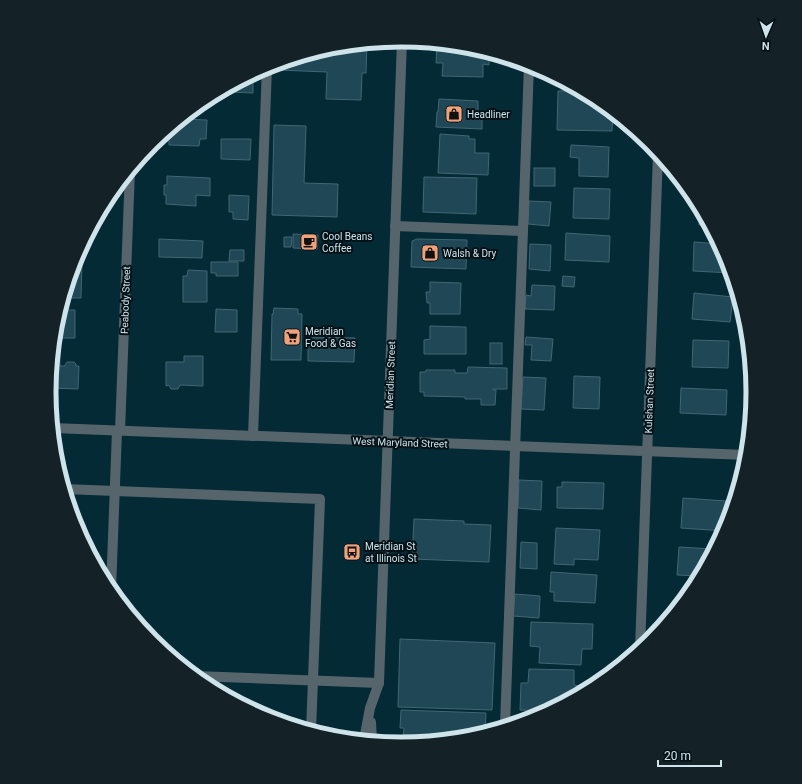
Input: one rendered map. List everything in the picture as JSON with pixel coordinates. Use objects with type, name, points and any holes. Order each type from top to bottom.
[{"type":"street","name":"Meridian Street","points":[[365,735],[370,708],[379,683],[402,47]]},
{"type":"street","points":[[505,721],[529,71]]},
{"type":"street","points":[[253,436],[267,74]]},
{"type":"street","name":"Kulshan Street","points":[[640,640],[658,162]]},
{"type":"street","name":"Peabody Street","points":[[111,580],[114,491],[130,179]]},
{"type":"street","points":[[395,226],[523,231]]},
{"type":"street","name":"West Maryland Street","points":[[58,428],[740,455]]},
{"type":"street","points":[[70,489],[320,499],[311,725]]},
{"type":"street","points":[[205,676],[379,683]]},
{"type":"street","name":"Meridian Street","points":[[370,708],[372,735]]},
{"type":"building","points":[[367,49],[366,73],[362,73],[361,100],[326,99],[327,72],[278,70],[312,59]]},
{"type":"building","points":[[437,49],[489,59],[489,65],[483,64],[483,77],[442,76],[443,63],[436,63]]},
{"type":"building","points":[[253,81],[253,93],[231,92]]},
{"type":"building","points":[[558,91],[570,91],[574,93],[613,119],[612,131],[557,130]]},
{"type":"building","points":[[439,99],[478,101],[478,112],[482,112],[482,129],[436,127]]},
{"type":"building","points":[[189,119],[207,120],[206,139],[200,139],[199,146],[169,145],[169,137]]},
{"type":"building","points":[[274,125],[306,126],[304,183],[338,184],[337,217],[272,215]]},
{"type":"building","points":[[440,134],[469,136],[469,139],[475,139],[475,153],[489,153],[488,175],[438,173]]},
{"type":"building","points":[[221,139],[251,139],[250,160],[221,159]]},
{"type":"building","points":[[571,145],[609,147],[608,177],[579,176],[579,158],[570,157]]},
{"type":"building","points":[[534,168],[555,168],[555,186],[534,186]]},
{"type":"building","points":[[167,176],[210,178],[210,196],[196,195],[196,206],[166,204],[164,185],[167,185]]},
{"type":"building","points":[[424,177],[477,178],[476,214],[423,212]]},
{"type":"building","points":[[574,188],[610,189],[609,219],[573,218]]},
{"type":"building","points":[[229,195],[249,196],[248,220],[233,219],[233,212],[229,212]]},
{"type":"building","points":[[529,201],[551,202],[549,226],[528,224]]},
{"type":"building","points":[[699,218],[703,225],[699,225]]},
{"type":"building","points":[[566,233],[610,236],[609,262],[565,260]]},
{"type":"building","points":[[293,234],[318,235],[317,249],[293,248]]},
{"type":"building","points":[[284,237],[292,237],[291,247],[284,247]]},
{"type":"building","points":[[159,239],[203,241],[202,258],[159,257]]},
{"type":"building","points":[[417,239],[467,240],[466,269],[411,267],[412,241]]},
{"type":"building","points":[[694,242],[712,243],[725,273],[693,271]]},
{"type":"building","points":[[530,244],[551,245],[550,271],[529,269]]},
{"type":"building","points":[[230,250],[244,250],[244,261],[229,261]]},
{"type":"building","points":[[82,261],[81,298],[69,298]]},
{"type":"building","points":[[211,262],[238,262],[238,276],[216,276],[216,273],[211,273]]},
{"type":"building","points":[[188,270],[207,271],[207,302],[183,302],[183,276],[187,276]]},
{"type":"building","points":[[563,276],[575,277],[574,287],[562,286]]},
{"type":"building","points":[[430,282],[461,283],[460,314],[430,314],[430,303],[427,303],[426,292],[430,292]]},
{"type":"building","points":[[532,285],[555,286],[554,310],[525,309],[526,295],[531,296]]},
{"type":"building","points":[[694,293],[732,297],[730,322],[692,319]]},
{"type":"building","points":[[274,308],[298,309],[298,314],[302,314],[301,360],[271,360],[272,314]]},
{"type":"building","points":[[216,309],[237,310],[237,332],[215,332]]},
{"type":"building","points":[[66,310],[75,310],[75,338],[61,338]]},
{"type":"building","points":[[430,326],[466,327],[466,354],[424,354],[424,340],[430,339]]},
{"type":"building","points":[[308,337],[355,338],[354,362],[308,361]]},
{"type":"building","points":[[526,337],[553,339],[551,361],[531,360],[532,345],[525,345]]},
{"type":"building","points":[[693,340],[729,341],[728,368],[692,367]]},
{"type":"building","points":[[490,343],[502,343],[502,364],[490,364]]},
{"type":"building","points":[[59,352],[60,352],[60,366],[65,366],[67,362],[74,362],[76,366],[79,366],[78,389],[56,388]]},
{"type":"building","points":[[184,356],[203,356],[203,386],[180,385],[178,389],[171,389],[169,385],[166,386],[166,362],[184,362]]},
{"type":"building","points":[[468,367],[507,368],[507,389],[493,389],[496,390],[495,405],[481,405],[481,399],[424,396],[424,392],[420,392],[420,372],[426,372],[426,370],[455,370],[455,373],[467,373]]},
{"type":"building","points":[[574,376],[600,377],[599,409],[573,408]]},
{"type":"building","points":[[523,377],[546,378],[544,410],[521,409]]},
{"type":"building","points":[[681,388],[727,390],[726,415],[680,413]]},
{"type":"building","points":[[519,480],[542,481],[541,510],[518,508]]},
{"type":"building","points":[[562,482],[604,483],[603,509],[557,508],[557,487],[562,487]]},
{"type":"building","points":[[683,498],[726,501],[725,510],[717,531],[681,528]]},
{"type":"building","points":[[414,519],[464,521],[464,524],[491,525],[489,562],[412,559]]},
{"type":"building","points":[[556,528],[600,530],[598,560],[574,559],[574,565],[554,564]]},
{"type":"building","points":[[521,542],[537,543],[537,569],[520,568]]},
{"type":"building","points":[[679,547],[708,549],[693,576],[677,575]]},
{"type":"building","points":[[551,572],[597,575],[595,603],[554,601],[554,592],[550,592]]},
{"type":"building","points":[[515,594],[540,596],[539,618],[513,616]]},
{"type":"building","points":[[531,622],[593,624],[592,649],[582,649],[581,665],[539,663],[540,647],[530,646]]},
{"type":"building","points":[[400,639],[495,643],[492,710],[398,707]]},
{"type":"building","points":[[529,669],[574,670],[574,685],[580,687],[534,711],[520,710],[521,683],[528,683]]},
{"type":"building","points":[[401,710],[486,713],[485,726],[446,734],[403,737],[404,728],[400,728]]},
{"type":"place","name":"Headliner","points":[[454,114]]},
{"type":"place","name":"Cool Beans Coffee","points":[[309,242]]},
{"type":"place","name":"Walsh & Dry","points":[[430,253]]},
{"type":"place","name":"Meridian Food & Gas","points":[[292,337]]},
{"type":"place","name":"Meridian St at Illinois St","points":[[352,552]]}]
